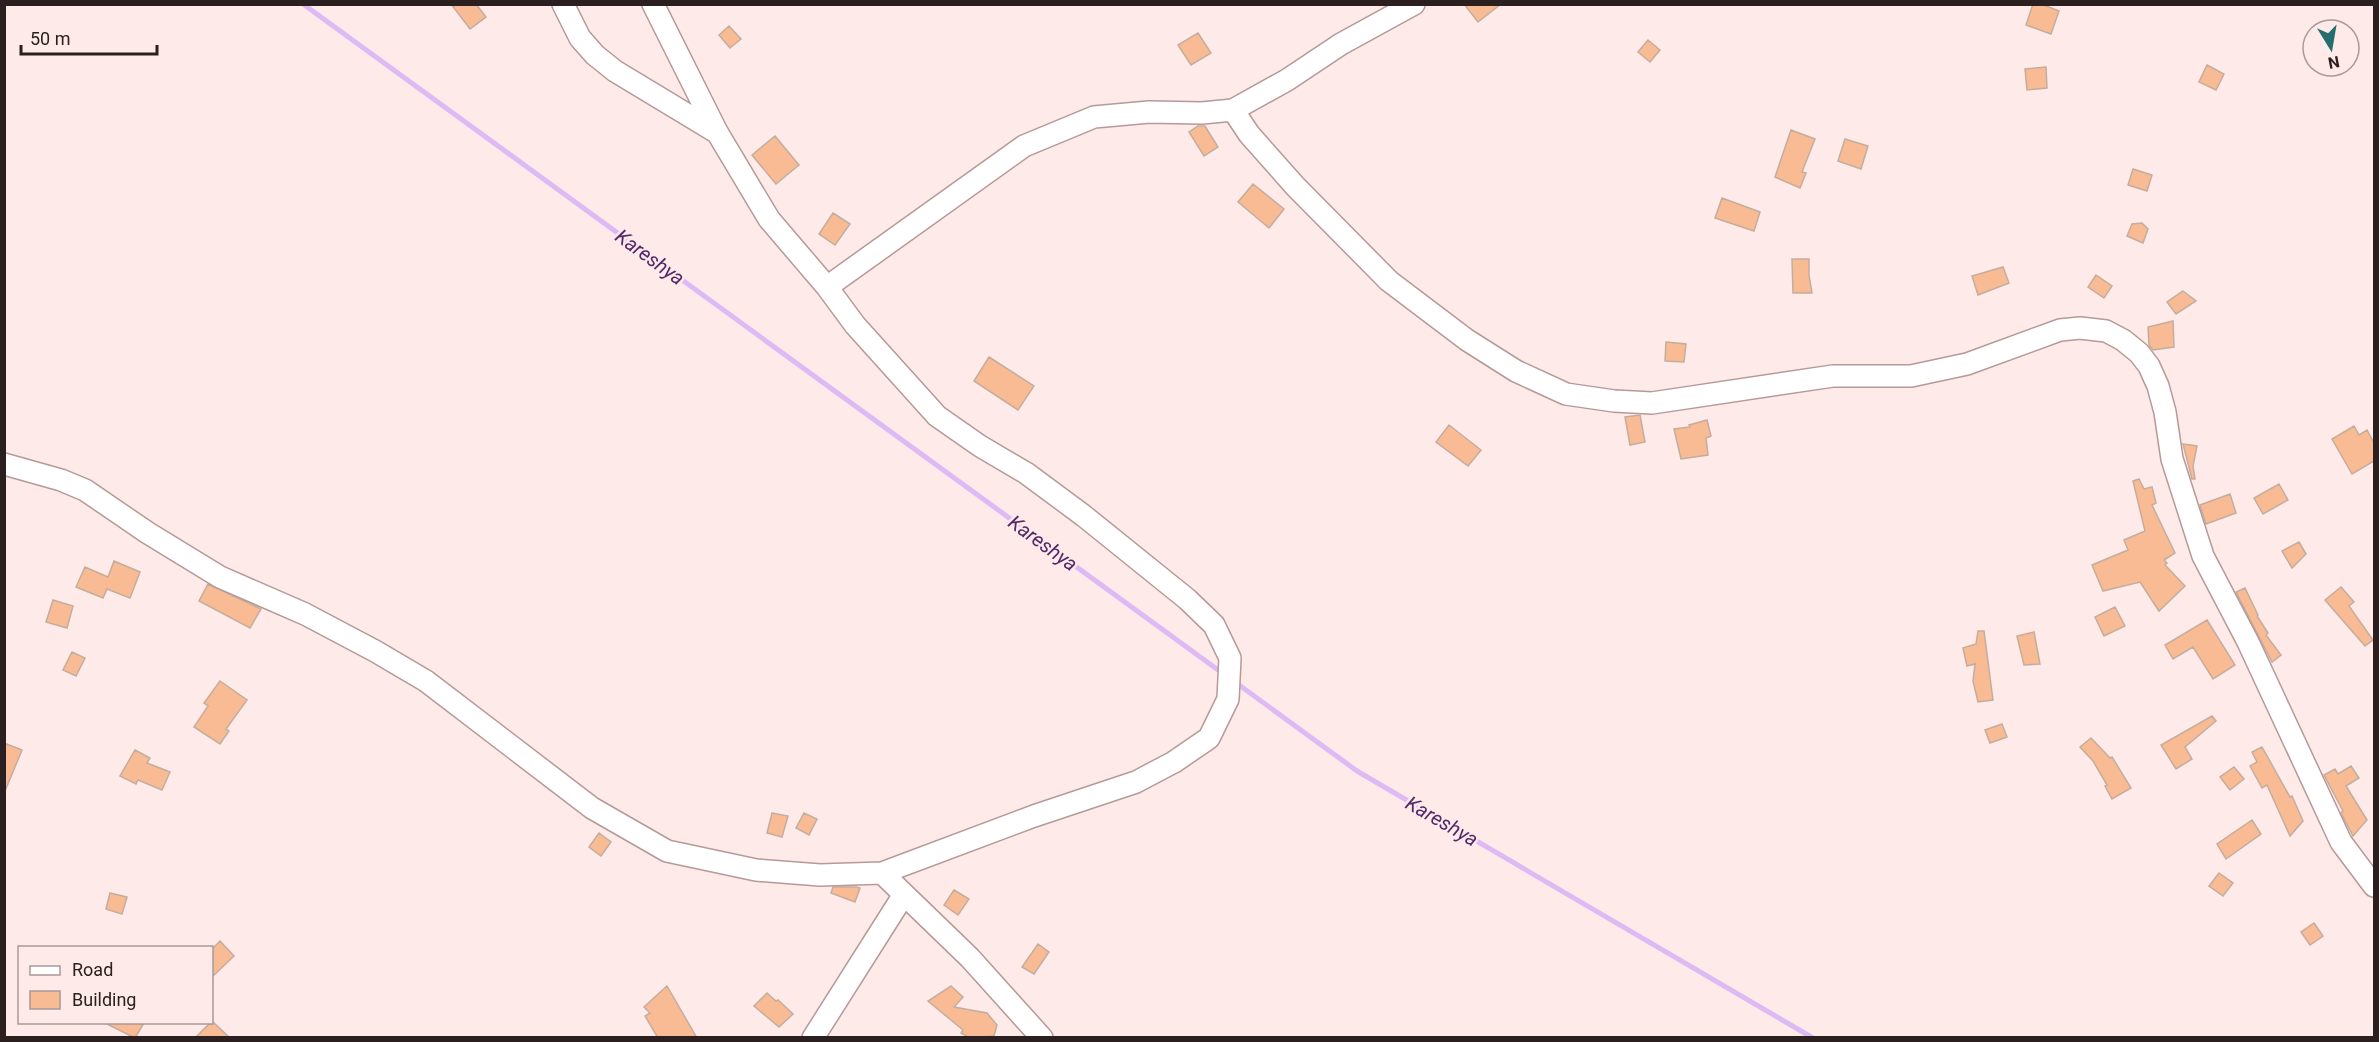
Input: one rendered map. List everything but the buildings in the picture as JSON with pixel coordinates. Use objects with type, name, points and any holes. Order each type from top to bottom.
[{"type":"street","points":[[564,4],[580,38],[595,55],[615,70],[717,132]]},
{"type":"street","points":[[4,464],[61,480],[85,490],[148,533],[220,577],[305,614],[375,651],[426,681],[592,808],[667,851],[756,870],[820,875],[882,873],[1034,816],[1136,782],[1174,762],[1209,738],[1228,699],[1230,658],[1214,625],[1187,599],[1084,516],[1026,473],[980,446],[938,416],[855,325],[827,287],[769,219],[717,132],[653,4]]},
{"type":"street","points":[[827,287],[1024,146],[1094,117],[1149,112],[1202,113],[1233,110],[1287,80],[1341,44],[1414,4]]},
{"type":"street","points":[[1233,110],[1249,134],[1273,162],[1389,281],[1467,340],[1516,371],[1566,394],[1614,401],[1652,403],[1833,376],[1911,376],[1967,364],[2060,330],[2080,328],[2106,331],[2123,340],[2139,353],[2149,366],[2158,386],[2165,412],[2172,459],[2203,556],[2248,642],[2341,843],[2374,886]]},
{"type":"street","points":[[882,873],[903,896],[970,958],[1042,1038]]},
{"type":"street","points":[[813,1038],[903,896]]},
{"type":"waterway","name":"Kareshya","points":[[303,4],[1225,675]]},
{"type":"waterway","name":"Kareshya","points":[[1235,682],[1357,771],[1813,1038]]}]
